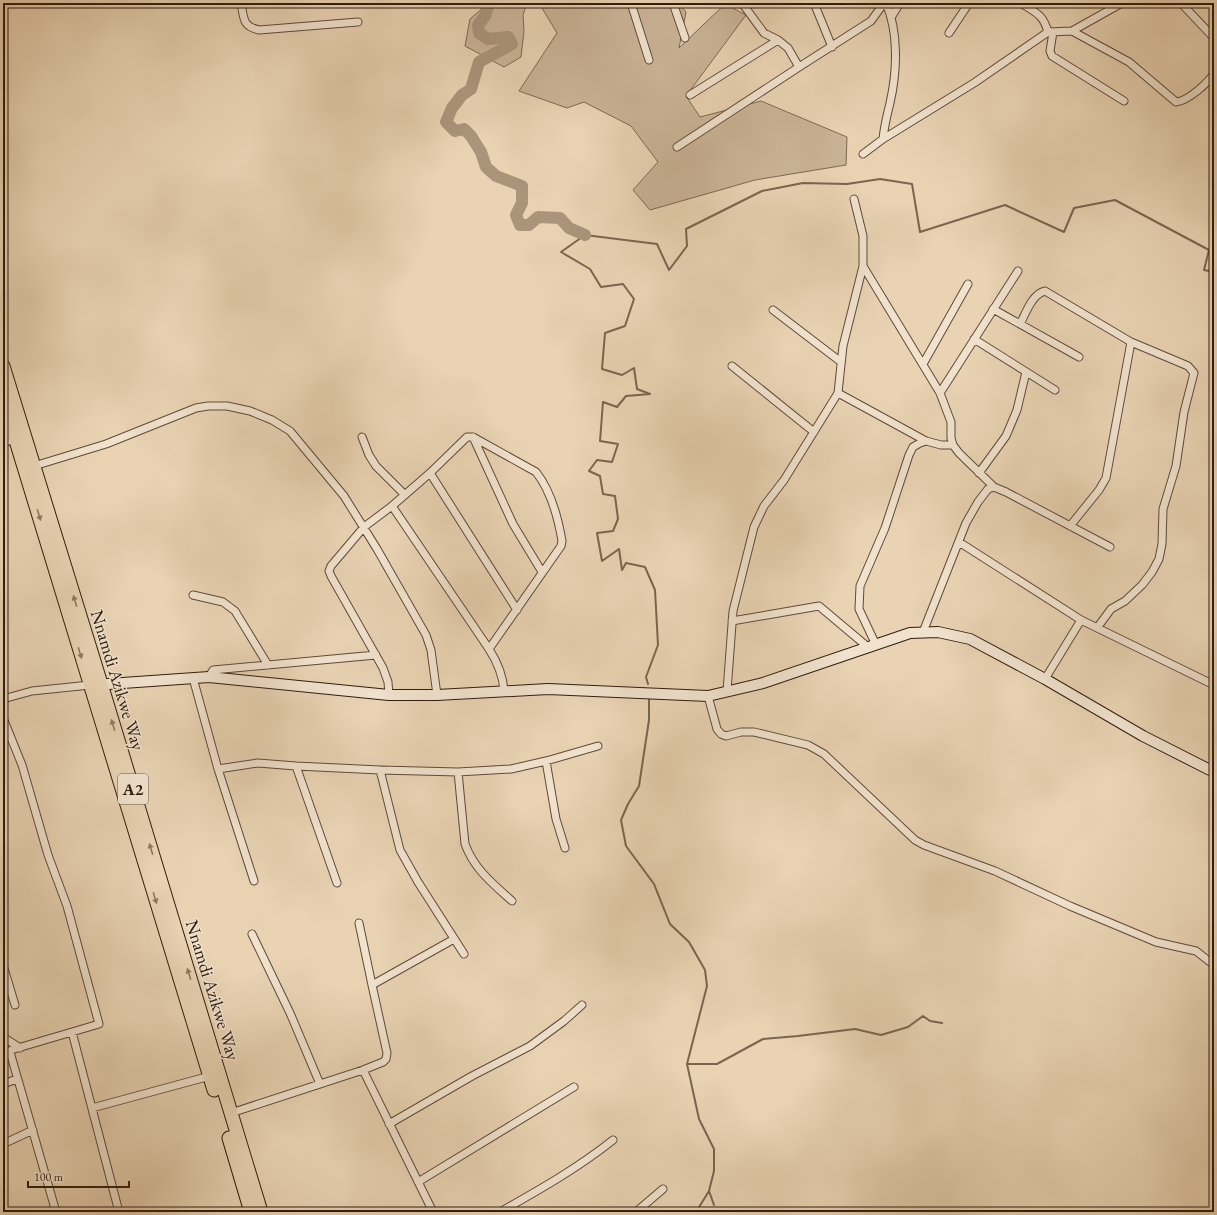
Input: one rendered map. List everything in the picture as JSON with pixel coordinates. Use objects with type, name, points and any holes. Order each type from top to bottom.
[{"type":"highway","name":"Nnamdi Azikwe Way","points":[[3,366],[19,436],[261,1212]]},
{"type":"highway","name":"Nnamdi Azikwe Way","points":[[3,398],[19,436],[34,466],[96,685],[251,1212]]},
{"type":"street","points":[[241,3],[245,24],[251,28],[259,30],[358,22]]},
{"type":"street","points":[[631,3],[649,60]]},
{"type":"street","points":[[673,3],[685,38]]},
{"type":"street","points":[[742,3],[764,33],[778,40],[788,48],[799,68]]},
{"type":"street","points":[[814,3],[832,47]]},
{"type":"street","points":[[677,147],[871,22],[886,3],[892,16],[896,49],[890,102],[883,139]]},
{"type":"street","points":[[892,16],[900,3]]},
{"type":"street","points":[[949,33],[969,3]]},
{"type":"street","points":[[1021,3],[1041,16],[1045,21],[1051,32],[1050,51],[1052,56],[1124,101]]},
{"type":"street","points":[[863,154],[883,139],[974,83],[1051,32],[1072,31],[1122,3]]},
{"type":"street","points":[[1181,3],[1214,38]]},
{"type":"street","points":[[1072,31],[1129,62],[1176,102],[1182,102],[1194,93],[1212,77],[1214,73]]},
{"type":"street","points":[[690,95],[778,40]]},
{"type":"street","points":[[727,691],[733,611],[754,527],[764,506],[784,480],[838,393],[843,346],[864,266],[863,236],[854,199]]},
{"type":"street","points":[[864,266],[940,393],[951,422],[951,438],[959,453],[994,487],[1110,547]]},
{"type":"street","points":[[940,393],[1018,271]]},
{"type":"street","points":[[923,364],[968,284]]},
{"type":"street","points":[[1020,324],[1035,296],[1040,292],[1045,291],[1130,342],[1188,366],[1194,373],[1184,412],[1176,466],[1163,509],[1162,544],[1159,559],[1152,572],[1142,584],[1124,601],[1111,609],[1098,628]]},
{"type":"street","points":[[993,309],[1079,357]]},
{"type":"street","points":[[773,310],[841,362]]},
{"type":"street","points":[[974,339],[1055,390]]},
{"type":"street","points":[[1070,526],[1099,490],[1106,478],[1130,342]]},
{"type":"street","points":[[732,366],[814,432]]},
{"type":"street","points":[[979,473],[1006,436],[1017,410],[1026,372]]},
{"type":"street","points":[[838,393],[926,441],[941,446],[954,445]]},
{"type":"street","points":[[34,466],[106,444],[196,408],[208,406],[227,406],[250,411],[272,420],[290,431],[344,496],[364,527],[426,635],[431,650],[437,694]]},
{"type":"street","points":[[3,444],[19,436]]},
{"type":"street","points":[[389,695],[385,672],[329,571],[331,566],[364,527],[405,495],[467,437],[473,437],[536,472],[542,479],[553,503],[562,541],[561,546],[489,649]]},
{"type":"street","points":[[473,437],[513,524],[542,572]]},
{"type":"street","points":[[362,438],[369,455],[376,466],[405,495]]},
{"type":"street","points":[[872,647],[859,609],[860,586],[884,528],[909,455],[913,447],[926,441]]},
{"type":"street","points":[[430,473],[517,610]]},
{"type":"street","points":[[923,632],[966,523],[978,502],[988,489],[994,487]]},
{"type":"street","points":[[392,506],[500,666],[504,681],[504,691]]},
{"type":"street","points":[[959,542],[1081,620],[1214,686]]},
{"type":"street","points":[[193,595],[223,602],[235,611],[268,664]]},
{"type":"street","points":[[732,622],[819,606],[872,647]]},
{"type":"street","points":[[1045,679],[1081,620]]},
{"type":"street","points":[[3,699],[32,691],[209,677],[389,695],[548,689],[708,696],[763,683],[910,633],[938,632],[970,639],[1045,679],[1143,736],[1214,772]]},
{"type":"street","points":[[209,677],[213,670],[376,655]]},
{"type":"street","points":[[193,678],[218,769],[254,881]]},
{"type":"street","points":[[708,696],[717,729],[721,734],[726,736],[741,732],[754,732],[808,745],[824,754],[915,840],[924,845],[995,871],[1070,906],[1156,942],[1196,952],[1214,965]]},
{"type":"street","points":[[3,718],[22,765],[48,855],[67,906],[99,1024],[11,1050],[10,1052],[56,1212]]},
{"type":"street","points":[[218,769],[258,763],[380,770],[458,772],[512,769],[598,746]]},
{"type":"street","points":[[546,761],[556,819],[565,848]]},
{"type":"street","points":[[296,766],[337,883]]},
{"type":"street","points":[[380,770],[400,850],[418,882],[464,954]]},
{"type":"street","points":[[458,772],[465,844],[468,853],[485,877],[512,901]]},
{"type":"street","points":[[231,1113],[363,1070],[383,1062],[386,1059],[387,1053],[359,923]]},
{"type":"street","points":[[252,934],[290,1013],[320,1084]]},
{"type":"street","points":[[372,985],[454,939]]},
{"type":"street","points":[[3,965],[15,1005]]},
{"type":"street","points":[[389,1124],[472,1076],[530,1046],[564,1021],[582,1005]]},
{"type":"street","points":[[72,1032],[119,1212]]},
{"type":"street","points":[[3,1037],[20,1048]]},
{"type":"street","points":[[363,1070],[433,1212]]},
{"type":"street","points":[[92,1108],[210,1076]]},
{"type":"street","points":[[3,1084],[17,1079]]},
{"type":"street","points":[[418,1182],[574,1087]]},
{"type":"street","points":[[3,1144],[33,1130]]},
{"type":"street","points":[[500,1212],[547,1186],[593,1156],[613,1140]]},
{"type":"street","points":[[636,1212],[663,1189]]},
{"type":"shaded area","points":[[484,3],[527,3],[523,15],[524,31],[521,57],[504,67],[465,46],[470,19],[485,6]]},
{"type":"shaded area","points":[[539,3],[678,3],[686,12],[679,48],[725,4],[746,15],[686,96],[700,117],[761,101],[847,137],[846,165],[755,180],[650,210],[633,190],[658,162],[631,126],[584,102],[567,108],[519,91],[557,33]]},
{"type":"waterway","points":[[489,3],[485,16],[478,25],[479,33],[488,39],[508,37],[512,44],[479,62],[471,89],[462,95],[452,108],[446,122],[455,131],[464,129],[471,136],[481,152],[486,167],[496,176],[522,186],[522,203],[516,215],[520,225],[529,225],[538,217],[560,218],[569,228],[585,235]]},
{"type":"waterway","points":[[648,684],[646,677],[658,645],[655,590],[645,567],[626,563],[622,570],[619,549],[602,561],[597,533],[613,531],[618,519],[615,496],[603,494],[600,476],[589,471],[597,460],[612,462],[618,444],[600,441],[603,402],[617,407],[626,396],[650,394],[637,389],[634,368],[622,375],[602,369],[605,333],[625,326],[634,299],[623,284],[601,287],[590,269],[561,252],[585,235],[657,244],[669,270],[687,246],[686,229],[762,191],[803,183],[847,184],[880,179],[912,184],[920,232],[1005,205],[1064,232],[1074,208],[1115,200],[1209,250],[1204,270],[1214,272]]},
{"type":"waterway","points":[[649,699],[649,720],[639,786],[628,804],[621,820],[626,846],[654,884],[670,924],[689,942],[705,970],[707,986],[687,1064],[699,1119],[714,1149],[714,1171],[709,1191],[714,1205]]},
{"type":"waterway","points":[[687,1064],[717,1064],[763,1039],[855,1029],[881,1035],[908,1027],[923,1016],[930,1021],[942,1023]]},
{"type":"waterway","points":[[696,1212],[709,1191]]}]
